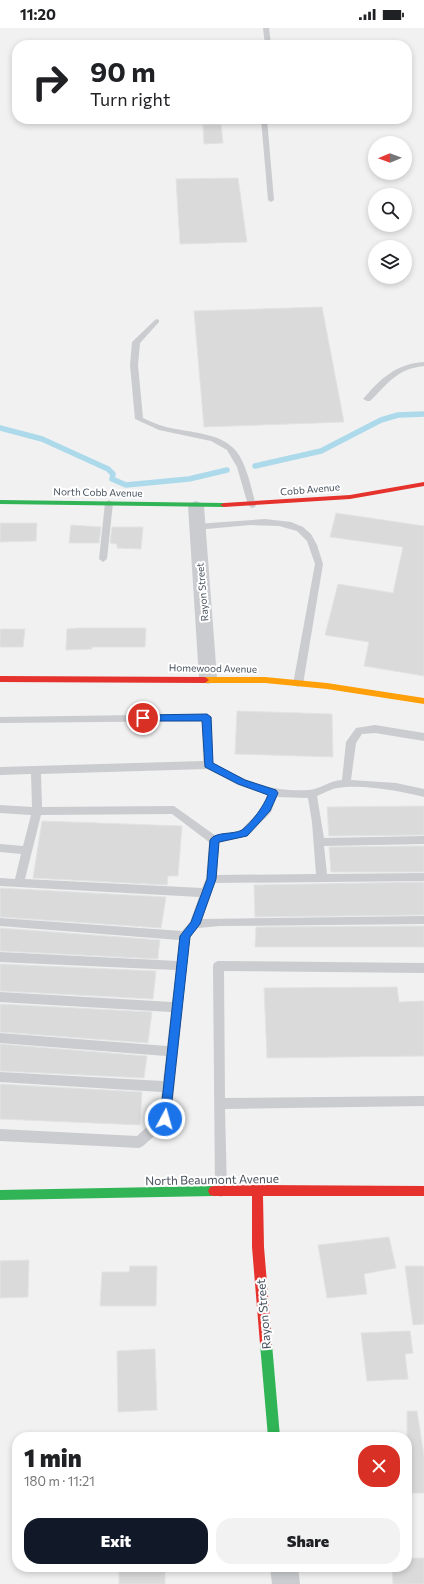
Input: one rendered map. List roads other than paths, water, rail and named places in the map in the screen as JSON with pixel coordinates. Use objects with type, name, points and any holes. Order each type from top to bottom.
[{"type":"street","name":"Cobb Avenue","points":[[196,506],[252,505],[350,497],[424,484]]},
{"type":"street","name":"North Cobb Avenue","points":[[0,502],[109,503],[196,506]]},
{"type":"street","name":"Rayon Street","points":[[196,506],[196,527],[208,678]]},
{"type":"street","name":"Homewood Avenue","points":[[0,679],[208,678],[265,680],[328,686],[424,700]]},
{"type":"street","name":"Rayon Street","points":[[257,1190],[258,1247],[274,1432]]},
{"type":"street","name":"North Beaumont Avenue","points":[[0,1195],[257,1190],[424,1191]]},
{"type":"street","points":[[285,1572],[286,1584]]},
{"type":"lane","points":[[266,28],[267,40]]},
{"type":"lane","points":[[264,124],[271,200]]},
{"type":"lane","points":[[157,322],[136,342],[134,365],[139,419],[162,429],[216,441],[228,447],[234,454],[240,466],[252,505]]},
{"type":"lane","points":[[367,399],[401,367],[424,364]]},
{"type":"lane","points":[[103,559],[109,503]]},
{"type":"lane","points":[[196,527],[265,523],[292,526],[300,530],[310,539],[315,548],[319,564],[298,684]]},
{"type":"lane","points":[[0,720],[207,717],[208,765]]},
{"type":"lane","points":[[346,784],[351,742],[359,731],[375,729],[424,737]]},
{"type":"lane","points":[[0,771],[208,765],[241,782],[273,793],[312,794],[336,784],[346,784],[396,787],[424,793]]},
{"type":"lane","points":[[19,883],[37,810],[36,771]]},
{"type":"lane","points":[[214,840],[244,833],[267,809],[273,793]]},
{"type":"lane","points":[[312,794],[317,822],[322,878]]},
{"type":"lane","points":[[0,809],[174,810],[214,840]]},
{"type":"lane","points":[[0,1135],[139,1142],[165,1119],[185,936],[195,924],[207,893],[211,879],[214,840]]},
{"type":"lane","points":[[318,842],[424,840]]},
{"type":"lane","points":[[0,848],[26,850]]},
{"type":"lane","points":[[211,879],[424,877]]},
{"type":"lane","points":[[0,882],[207,893]]},
{"type":"lane","points":[[195,924],[220,922],[424,920]]},
{"type":"lane","points":[[0,922],[185,936]]},
{"type":"lane","points":[[0,957],[182,966]]},
{"type":"lane","points":[[221,1191],[218,966],[424,968]]},
{"type":"lane","points":[[0,997],[177,1007]]},
{"type":"lane","points":[[0,1038],[172,1051]]},
{"type":"lane","points":[[0,1077],[169,1087]]},
{"type":"lane","points":[[219,1104],[424,1101]]},
{"type":"waterway","points":[[255,466],[321,451],[381,420],[398,415],[424,414]]},
{"type":"waterway","points":[[0,428],[42,439],[108,469],[113,474],[112,479],[126,485],[189,479],[227,470]]}]
